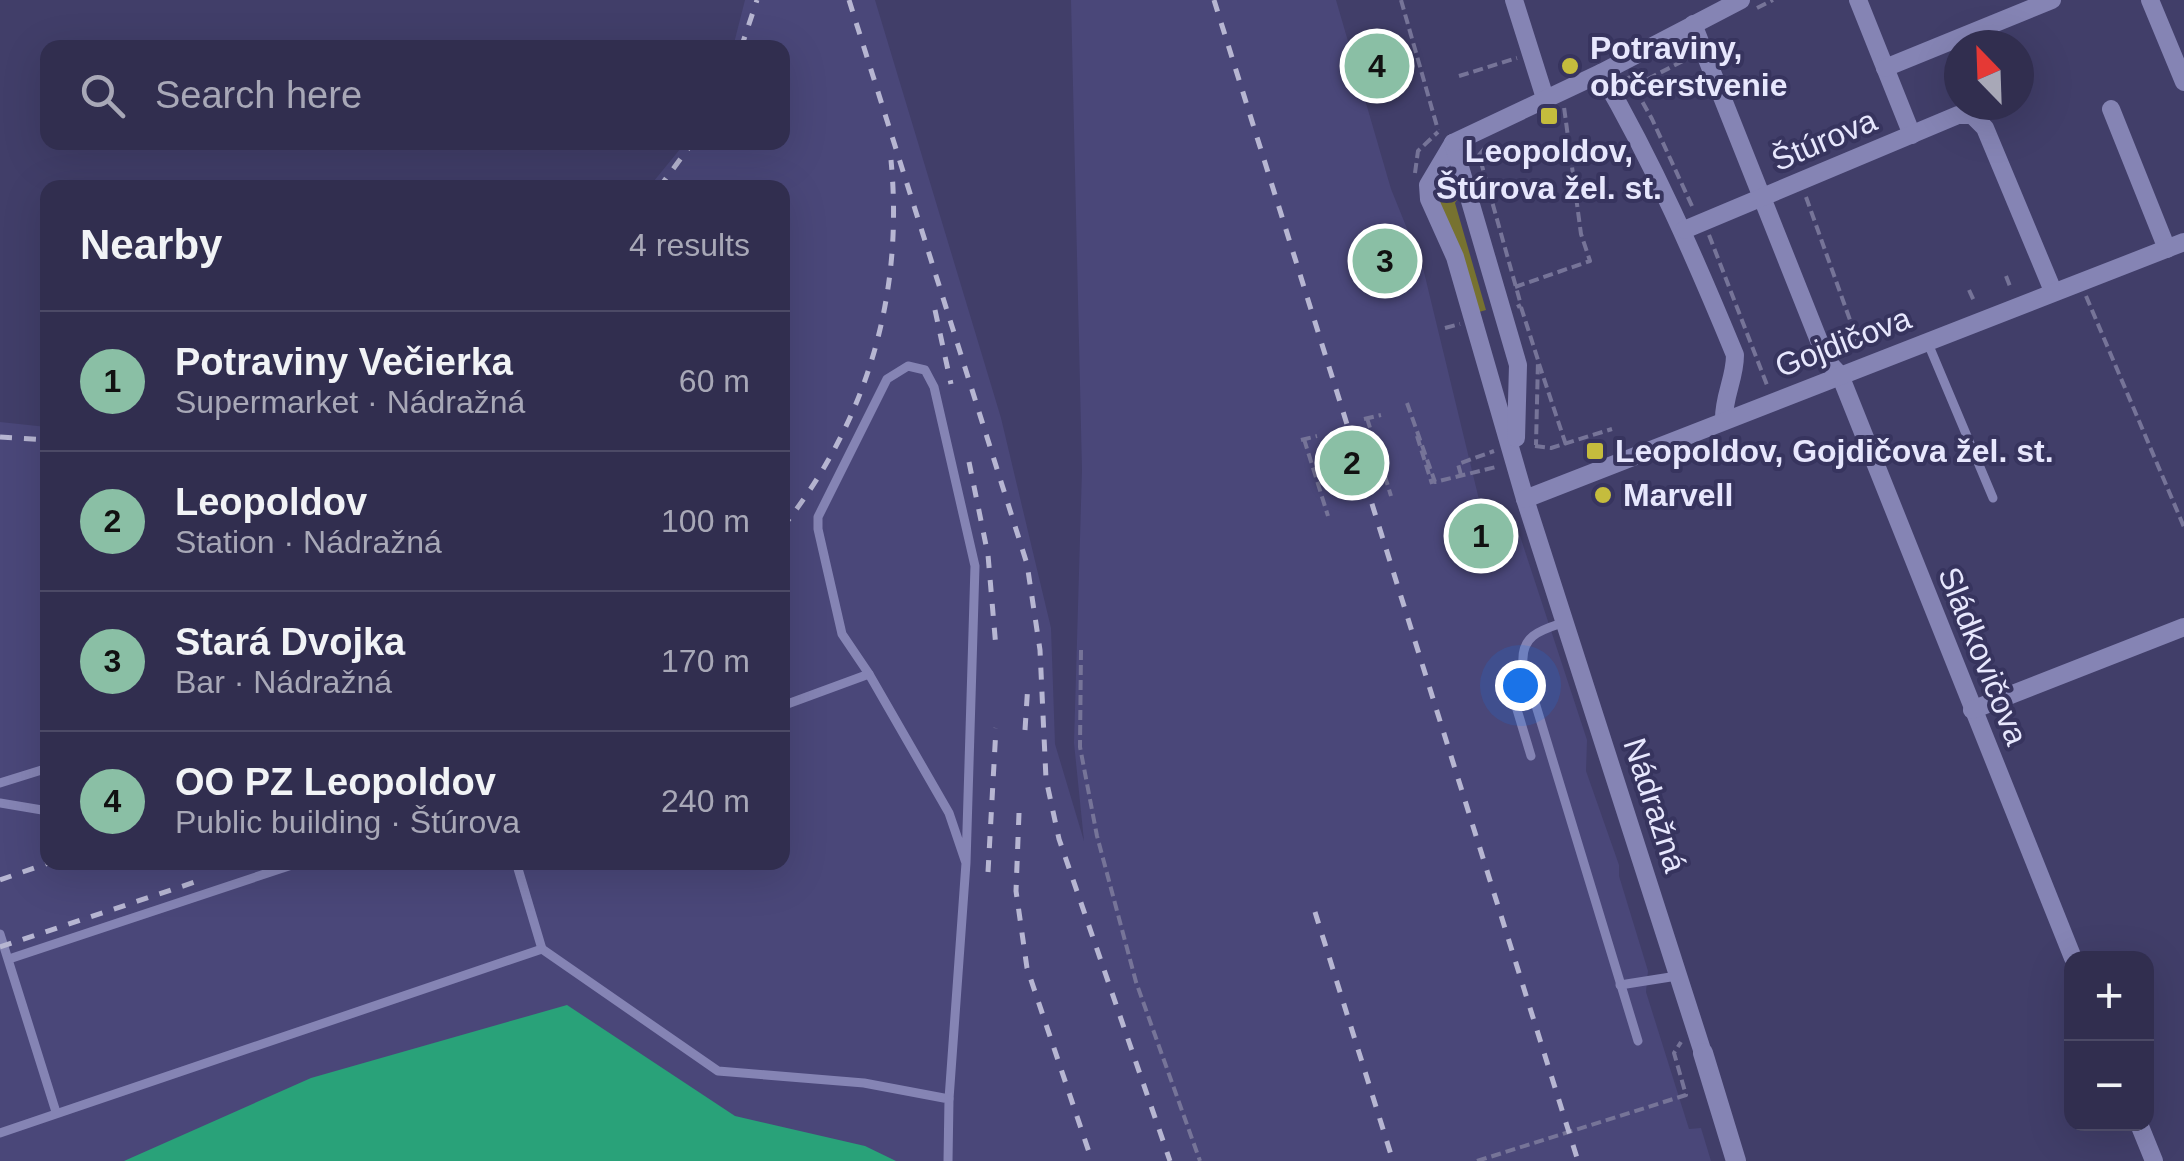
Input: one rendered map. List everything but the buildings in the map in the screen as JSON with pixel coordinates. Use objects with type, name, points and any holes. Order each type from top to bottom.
[{"type":"street","points":[[1514,0],[1547,107]]},
{"type":"street","points":[[1453,143],[1547,107],[1742,0]]},
{"type":"street","name":"Štúrova","points":[[1858,0],[1912,136]]},
{"type":"street","name":"Štúrova","points":[[1886,68],[2052,0]]},
{"type":"street","points":[[2150,0],[2184,82]]},
{"type":"street","name":"Štúrova","points":[[1693,24],[1827,361],[1840,375]]},
{"type":"street","points":[[1605,78],[1696,226],[1735,355],[1735,374],[1723,402],[1724,421]]},
{"type":"street","points":[[2112,109],[2175,246]]},
{"type":"street","name":"Štúrova","points":[[1761,200],[1958,115],[1972,115],[1985,128],[2053,291]]},
{"type":"street","name":"Nádražná","points":[[1453,143],[1428,185],[1429,198],[1455,257],[1521,460]]},
{"type":"street","name":"Nádražná","points":[[1453,143],[1518,364],[1525,499],[1736,1161]]},
{"type":"street","points":[[1696,226],[1761,200]]},
{"type":"street","name":"Gojdičova","points":[[1525,499],[2175,246]]},
{"type":"street","name":"Sládkovičova","points":[[1840,375],[2069,951]]},
{"type":"street","points":[[1972,710],[2184,627]]},
{"type":"street","points":[[2142,1131],[2154,1161]]},
{"type":"lane","points":[[1927,341],[1993,498]]},
{"type":"lane","points":[[948,1161],[966,863],[975,566],[934,386],[925,370],[908,366],[887,379],[818,517],[818,529],[842,634],[949,813],[966,863]]},
{"type":"lane","points":[[1565,622],[1537,632],[1523,647],[1522,663],[1638,1042]]},
{"type":"lane","points":[[790,703],[869,674]]},
{"type":"lane","points":[[1528,683],[1512,693],[1530,756]]},
{"type":"lane","points":[[0,783],[40,770]]},
{"type":"lane","points":[[0,803],[40,810]]},
{"type":"lane","points":[[9,959],[276,870]]},
{"type":"lane","points":[[518,870],[542,949],[718,1072],[864,1083],[949,1099]]},
{"type":"lane","points":[[0,934],[56,1112]]},
{"type":"lane","points":[[0,1132],[542,949]]},
{"type":"lane","points":[[1620,984],[1678,976]]},
{"type":"path","points":[[1400,0],[1438,132],[1453,143]]},
{"type":"path","points":[[1460,76],[1531,54]]},
{"type":"path","points":[[1605,78],[1627,75],[1652,119],[1683,178],[1696,226],[1729,279],[1767,385]]},
{"type":"path","points":[[1492,140],[1479,155],[1516,287],[1590,261],[1581,234],[1564,103],[1547,107]]},
{"type":"path","points":[[1652,119],[1660,116]]},
{"type":"path","points":[[1800,183],[1860,348]]},
{"type":"path","points":[[2006,276],[2011,289]]},
{"type":"path","points":[[2080,283],[2184,526]]},
{"type":"path","points":[[1970,290],[1975,303]]},
{"type":"path","points":[[1538,360],[1566,444]]},
{"type":"path","points":[[1432,484],[1404,404],[1434,482],[1494,466]]},
{"type":"path","points":[[1380,415],[1366,419],[1391,496]]},
{"type":"path","points":[[1494,466],[1502,472],[1536,445],[1551,448],[1612,429]]},
{"type":"path","points":[[1317,436],[1302,440],[1328,516]]},
{"type":"path","points":[[1461,475],[1458,464],[1494,451],[1494,466]]},
{"type":"path","points":[[1082,650],[1079,735],[1097,836],[1136,982],[1200,1161]]},
{"type":"path","points":[[1477,1161],[1686,1094],[1674,1052]]},
{"type":"shaded area","points":[[745,0],[875,0],[1001,418],[1051,628],[1055,744],[1084,841],[1074,743],[1082,470],[1071,0],[1336,0],[1391,189],[1423,268],[1490,545],[1520,536],[1587,740],[1586,771],[1619,865],[1648,971],[1646,992],[1689,1129],[1701,1128],[1711,1161],[0,1161],[0,422],[40,426],[40,870],[790,870],[790,180],[655,180],[679,150],[790,150],[790,40],[735,40]]},
{"type":"shaded area","points":[[1447,183],[1463,191],[1455,203],[1486,310],[1479,312],[1436,202],[1437,187]]},
{"type":"shaded area","points":[[567,1005],[735,1116],[865,1146],[896,1161],[124,1161],[311,1078]]},
{"type":"railway","points":[[744,40],[757,0]]},
{"type":"railway","points":[[849,0],[1027,564],[1040,650],[1046,779],[1059,839],[1170,1161]]},
{"type":"railway","points":[[1214,0],[1578,1161]]},
{"type":"railway","points":[[665,180],[687,150]]},
{"type":"railway","points":[[790,517],[837,445],[873,355],[885,308],[891,260],[891,160]]},
{"type":"railway","points":[[935,310],[951,384]]},
{"type":"railway","points":[[0,437],[40,440]]},
{"type":"railway","points":[[969,462],[988,555],[996,648]]},
{"type":"railway","points":[[1025,730],[1028,683]]},
{"type":"railway","points":[[988,872],[996,728]]},
{"type":"railway","points":[[1019,813],[1016,891],[1027,968],[1092,1161]]},
{"type":"railway","points":[[0,880],[40,866]]},
{"type":"railway","points":[[0,947],[204,879]]},
{"type":"railway","points":[[1315,912],[1393,1161]]},
{"type":"place","name":"OO PZ Leopoldov","points":[[1377,66]]},
{"type":"place","name":"Potraviny, občerstvenie","points":[[1570,66]]},
{"type":"place","name":"Leopoldov, Štúrova žel. st.","points":[[1549,116]]},
{"type":"place","name":"Stará Dvojka","points":[[1385,261]]},
{"type":"place","name":"Leopoldov, Gojdičova žel. st.","points":[[1595,451]]},
{"type":"place","name":"Leopoldov","points":[[1352,463]]},
{"type":"place","name":"Marvell","points":[[1603,495]]},
{"type":"place","name":"Potraviny Večierka","points":[[1481,536]]}]
